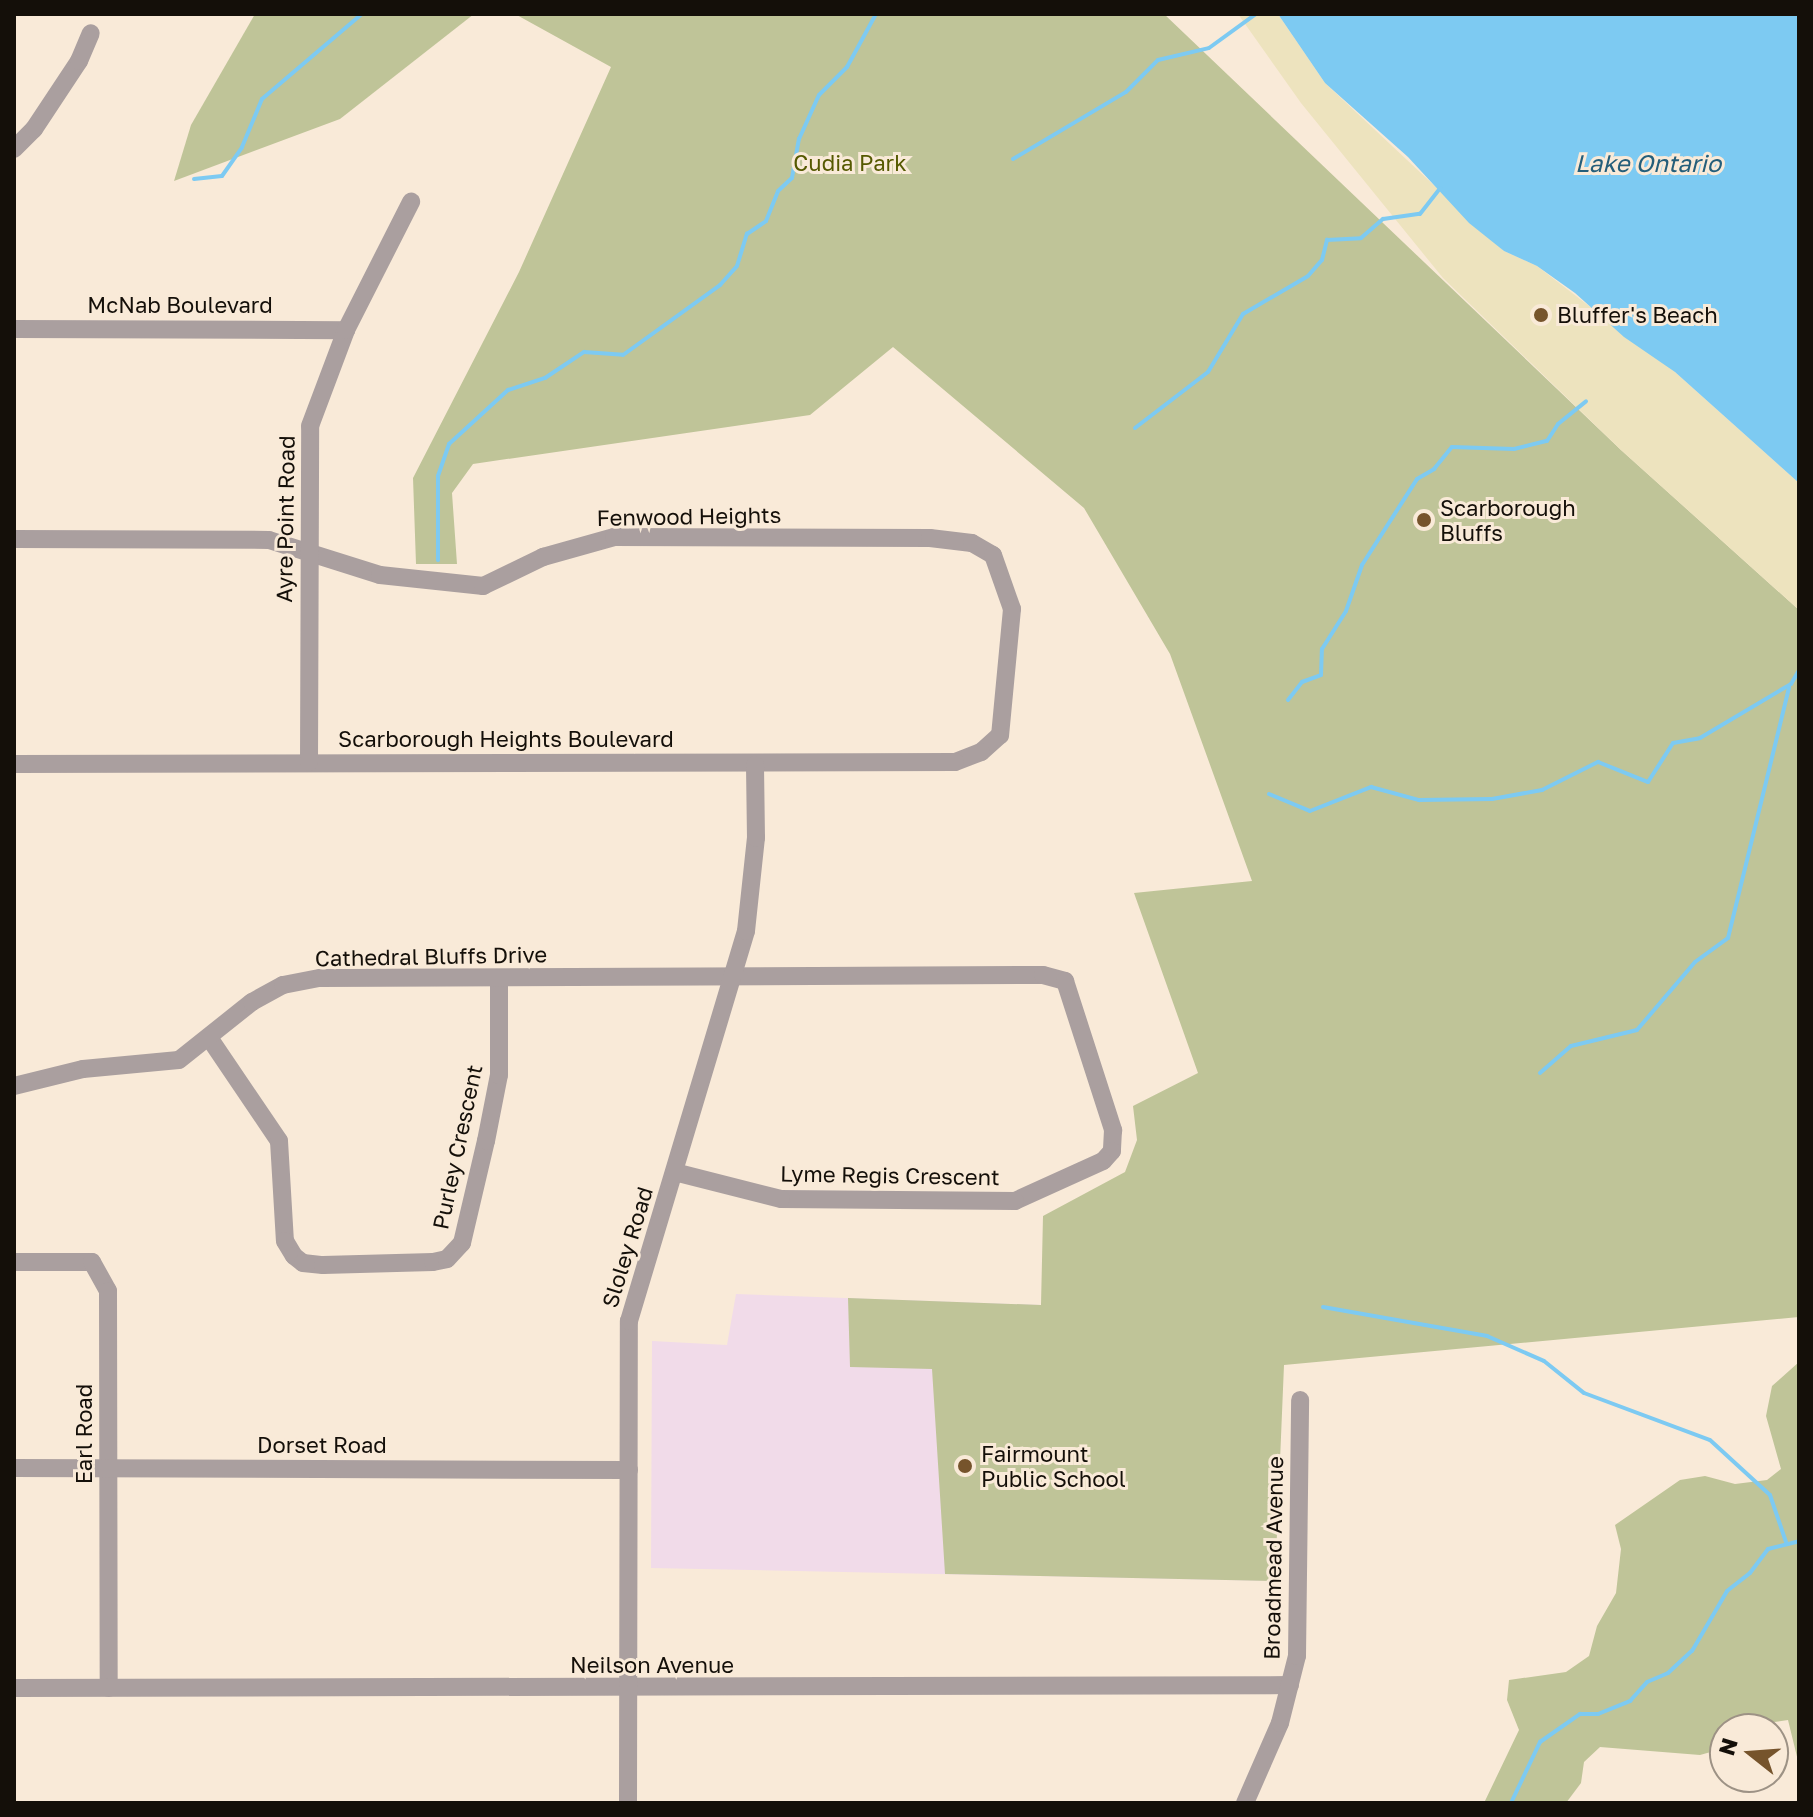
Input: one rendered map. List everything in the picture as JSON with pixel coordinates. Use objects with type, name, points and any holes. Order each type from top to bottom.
[{"type":"street","points":[[14,149],[34,129],[79,61],[91,33]]},
{"type":"street","name":"Ayre Point Road","points":[[309,762],[307,548],[310,426],[346,330],[411,202]]},
{"type":"street","name":"McNab Boulevard","points":[[14,329],[346,330]]},
{"type":"street","name":"Fenwood Heights","points":[[14,539],[236,537],[307,548],[319,557],[380,575],[483,586],[543,557],[614,537],[930,538],[972,543],[993,555],[1012,609],[1004,725],[993,742]]},
{"type":"street","name":"Scarborough Heights Boulevard","points":[[14,764],[755,765],[955,762],[993,742]]},
{"type":"street","name":"Sloley Road","points":[[628,1803],[629,1321],[733,978],[752,890],[755,765]]},
{"type":"street","name":"Lyme Regis Crescent","points":[[674,1172],[781,1199],[1015,1201],[1103,1161],[1112,1151],[1107,1106],[1065,981],[1043,975],[733,978]]},
{"type":"street","name":"Cathedral Bluffs Drive","points":[[14,1086],[83,1069],[179,1060],[210,1039],[252,1002],[283,985],[320,978],[733,978]]},
{"type":"street","name":"Purley Crescent","points":[[210,1039],[279,1141],[285,1241],[294,1256],[303,1263],[323,1265],[433,1262],[447,1259],[462,1243],[486,1141],[499,1075],[499,978]]},
{"type":"street","name":"Earl Road","points":[[14,1262],[75,1258],[92,1262],[102,1274],[108,1291],[109,1688]]},
{"type":"street","name":"Broadmead Avenue","points":[[1245,1803],[1280,1723],[1300,1634],[1300,1400]]},
{"type":"street","name":"Dorset Road","points":[[14,1468],[629,1470]]},
{"type":"street","name":"Neilson Avenue","points":[[14,1688],[629,1690],[1290,1685]]},
{"type":"shaded area","name":"Fairmount Public School","points":[[736,1294],[1041,1305],[1275,1581],[651,1568],[652,1341],[727,1345]]},
{"type":"green space","points":[[255,14],[474,14],[340,119],[174,181],[191,125]]},
{"type":"green space","name":"Cudia Park","points":[[515,14],[1164,14],[1621,450],[1799,610],[1799,1317],[1284,1365],[1275,1581],[945,1574],[932,1369],[850,1367],[848,1298],[1041,1305],[1043,1216],[1125,1172],[1137,1140],[1133,1106],[1198,1073],[1134,893],[1252,881],[1170,654],[1084,508],[893,347],[810,415],[473,464],[452,493],[457,564],[416,564],[413,478],[519,272],[611,67]]},
{"type":"green space","points":[[1799,1362],[1799,1765],[1789,1713],[1709,1713],[1709,1752],[1700,1755],[1600,1747],[1584,1762],[1581,1783],[1566,1803],[1484,1803],[1519,1730],[1507,1700],[1509,1680],[1566,1672],[1589,1656],[1597,1626],[1616,1593],[1621,1549],[1615,1525],[1680,1480],[1705,1476],[1735,1484],[1767,1480],[1781,1469],[1766,1416],[1772,1386]]},
{"type":"sand","name":"Bluffer's Beach","points":[[1238,14],[1278,14],[1325,83],[1504,251],[1537,266],[1675,372],[1799,483],[1799,610],[1621,450],[1443,278],[1301,103]]},
{"type":"water","name":"Lake Ontario","points":[[1278,14],[1799,14],[1799,483],[1675,372],[1624,337],[1575,293],[1537,266],[1504,251],[1469,223],[1408,157],[1325,83]]},
{"type":"waterway","points":[[194,179],[222,176],[242,147],[262,99],[362,14]]},
{"type":"waterway","points":[[438,560],[438,476],[449,444],[508,390],[545,378],[584,352],[623,355],[720,285],[737,266],[747,234],[766,221],[778,191],[792,178],[799,139],[819,95],[847,67],[876,14]]},
{"type":"waterway","points":[[1013,159],[1126,92],[1158,60],[1209,48],[1256,14]]},
{"type":"waterway","points":[[1135,428],[1208,372],[1243,314],[1308,276],[1322,260],[1327,240],[1361,238],[1383,219],[1420,214],[1440,188]]},
{"type":"waterway","points":[[1288,700],[1302,682],[1321,675],[1322,649],[1346,611],[1362,565],[1417,479],[1434,469],[1452,447],[1514,449],[1547,441],[1558,424],[1586,401]]},
{"type":"waterway","points":[[1269,794],[1310,811],[1371,787],[1419,800],[1492,799],[1542,790],[1598,762],[1648,782],[1673,743],[1700,738],[1791,684],[1799,670]]},
{"type":"waterway","points":[[1540,1073],[1571,1046],[1637,1030],[1695,962],[1728,938],[1789,687]]},
{"type":"waterway","points":[[1323,1307],[1487,1336],[1544,1361],[1584,1393],[1710,1440],[1770,1495],[1786,1542]]},
{"type":"waterway","points":[[1511,1803],[1540,1742],[1580,1714],[1598,1714],[1630,1701],[1647,1682],[1668,1673],[1692,1651],[1727,1591],[1750,1573],[1768,1549],[1799,1541]]},
{"type":"place","name":"Bluffer's Beach","points":[[1541,315]]},
{"type":"place","name":"Scarborough Bluffs","points":[[1424,520]]},
{"type":"place","name":"Fairmount Public School","points":[[965,1466]]}]
